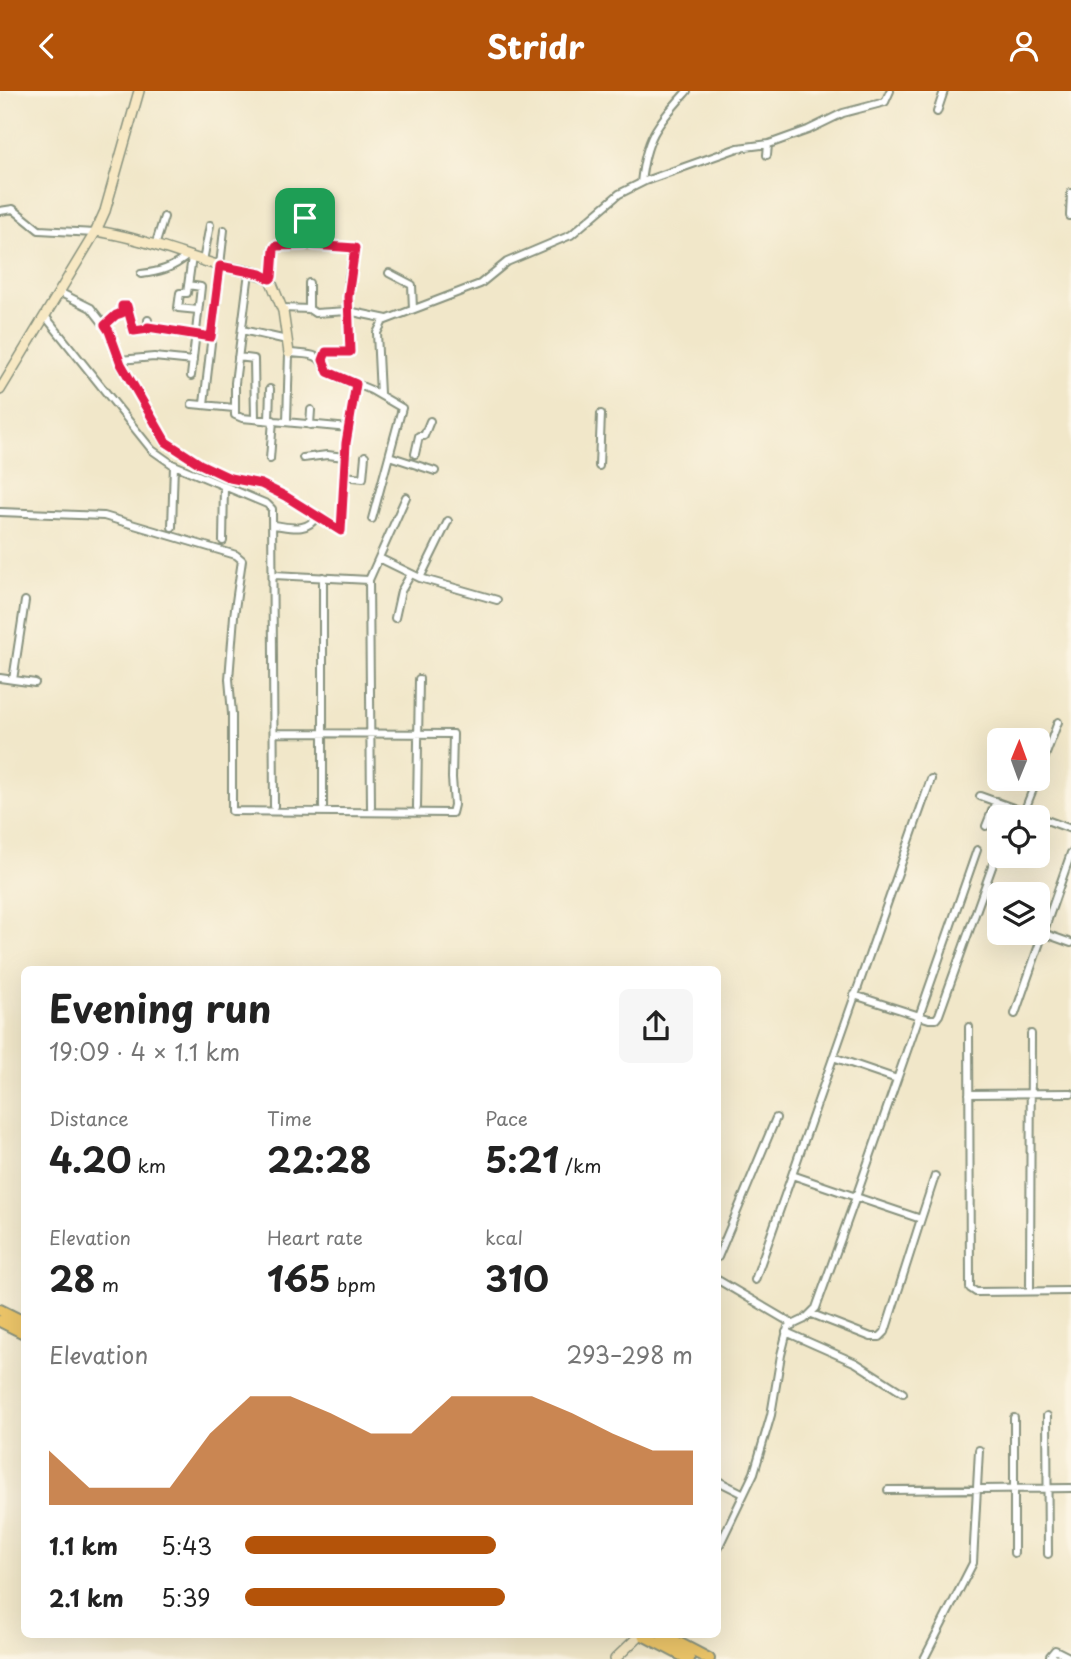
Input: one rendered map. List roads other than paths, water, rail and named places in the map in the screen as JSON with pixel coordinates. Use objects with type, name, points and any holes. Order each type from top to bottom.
[{"type":"main road","points":[[0,390],[96,232],[105,211],[139,91]]},
{"type":"main road","points":[[96,232],[270,279],[282,308],[289,352]]},
{"type":"main road","points":[[0,1310],[21,1320]]},
{"type":"main road","points":[[0,1321],[21,1332]]},
{"type":"main road","points":[[615,1659],[638,1638]]},
{"type":"main road","points":[[647,1638],[689,1659]]},
{"type":"main road","points":[[673,1638],[709,1659]]},
{"type":"street","points":[[641,183],[644,159],[656,127],[687,91]]},
{"type":"street","points":[[380,394],[377,333],[379,326],[387,319],[454,296],[480,284],[507,262],[572,235],[619,194],[641,183],[738,148],[768,145],[843,113],[885,102],[890,91]]},
{"type":"street","points":[[937,112],[944,91]]},
{"type":"street","points":[[767,155],[768,145]]},
{"type":"street","points":[[1070,216],[1071,193]]},
{"type":"street","points":[[0,211],[13,209],[40,230],[96,232]]},
{"type":"street","points":[[304,245],[305,218],[316,213],[314,245]]},
{"type":"street","points":[[155,246],[164,217]]},
{"type":"street","points":[[203,261],[210,225]]},
{"type":"street","points":[[204,404],[224,230]]},
{"type":"street","points":[[270,279],[276,246],[355,248],[349,278],[350,352],[326,352],[323,360]]},
{"type":"street","points":[[141,274],[166,269],[189,257]]},
{"type":"street","points":[[189,257],[187,293],[180,293],[178,307],[198,310]]},
{"type":"street","points":[[248,271],[234,408],[238,417],[349,428]]},
{"type":"street","points":[[389,273],[412,285],[413,309]]},
{"type":"street","points":[[309,282],[309,309]]},
{"type":"street","points":[[188,285],[201,287],[191,376]]},
{"type":"street","points":[[59,292],[91,308],[105,325],[120,360],[166,442],[200,464],[230,478],[261,484],[341,531],[345,457],[356,384]]},
{"type":"street","points":[[105,325],[122,313],[122,306],[127,306],[134,331],[148,329],[148,324],[211,337]]},
{"type":"street","points":[[282,308],[309,309],[315,313],[348,311],[387,319]]},
{"type":"street","points":[[45,316],[152,450],[174,465],[267,504],[272,509],[274,806]]},
{"type":"street","points":[[242,330],[288,340]]},
{"type":"street","points":[[287,421],[289,352],[318,356],[323,360],[328,372],[380,394],[402,408],[372,519]]},
{"type":"street","points":[[120,360],[154,357],[192,361]]},
{"type":"street","points":[[238,357],[254,359],[255,419]]},
{"type":"street","points":[[270,389],[271,459]]},
{"type":"street","points":[[192,404],[234,408]]},
{"type":"street","points":[[270,404],[288,405]]},
{"type":"street","points":[[310,425],[312,410]]},
{"type":"street","points":[[599,466],[601,414]]},
{"type":"street","points":[[415,454],[419,436],[424,436],[430,421]]},
{"type":"street","points":[[303,458],[327,455],[345,457]]},
{"type":"street","points":[[344,477],[363,478],[365,456]]},
{"type":"street","points":[[390,456],[435,471]]},
{"type":"street","points":[[172,527],[174,465]]},
{"type":"street","points":[[223,541],[224,486]]},
{"type":"street","points":[[371,807],[369,580],[406,498]]},
{"type":"street","points":[[0,512],[104,516],[236,555],[242,560],[233,616],[229,680],[232,713],[232,811],[452,813],[453,734],[274,733]]},
{"type":"street","points":[[274,525],[303,529],[313,524],[317,516]]},
{"type":"street","points":[[420,578],[448,521]]},
{"type":"street","points":[[379,558],[420,578],[497,600]]},
{"type":"street","points":[[396,618],[401,591],[411,573]]},
{"type":"street","points":[[274,575],[369,580]]},
{"type":"street","points":[[323,577],[323,807]]},
{"type":"street","points":[[13,680],[25,601]]},
{"type":"street","points":[[0,678],[35,684]]},
{"type":"street","points":[[417,807],[419,679]]},
{"type":"street","points":[[1050,743],[1058,722]]},
{"type":"street","points":[[755,1280],[931,779]]},
{"type":"street","points":[[980,796],[1006,805]]},
{"type":"street","points":[[986,826],[996,801]]},
{"type":"street","points":[[1050,821],[1071,829]]},
{"type":"street","points":[[721,1542],[754,1473],[771,1415],[786,1332],[791,1324],[805,1319],[816,1308],[977,851]]},
{"type":"street","points":[[1050,913],[1071,853]]},
{"type":"street","points":[[854,995],[933,1020],[939,1015],[991,868]]},
{"type":"street","points":[[1050,936],[1071,943]]},
{"type":"street","points":[[1015,1014],[1039,945]]},
{"type":"street","points":[[969,1027],[969,1286],[976,1292],[1071,1291]]},
{"type":"street","points":[[1030,1291],[1031,1034]]},
{"type":"street","points":[[833,1057],[897,1079]]},
{"type":"street","points":[[969,1094],[1071,1093]]},
{"type":"street","points":[[721,1250],[776,1118]]},
{"type":"street","points":[[792,1175],[920,1220]]},
{"type":"street","points":[[812,1314],[871,1336],[880,1337],[885,1332],[935,1176]]},
{"type":"street","points":[[721,1282],[791,1324]]},
{"type":"street","points":[[786,1332],[856,1363],[903,1393]]},
{"type":"street","points":[[1047,1416],[1048,1553]]},
{"type":"street","points":[[1014,1418],[1014,1553]]},
{"type":"street","points":[[924,1659],[973,1563],[979,1450]]},
{"type":"street","points":[[721,1482],[744,1494]]},
{"type":"street","points":[[888,1490],[1071,1488]]},
{"type":"street","points":[[1057,1659],[1050,1655],[1055,1650],[1071,1658]]}]
